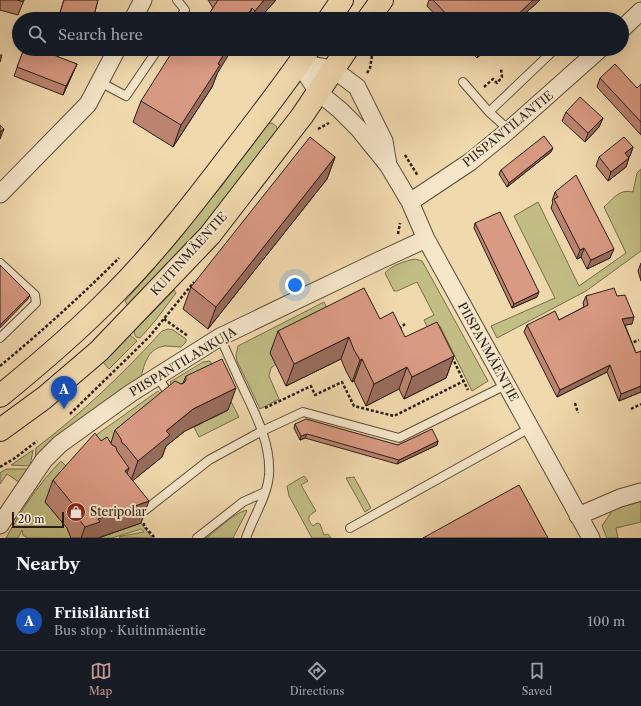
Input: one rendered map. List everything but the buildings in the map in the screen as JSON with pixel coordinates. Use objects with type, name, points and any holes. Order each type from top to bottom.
[{"type":"main road","points":[[334,12],[342,0]]},
{"type":"main road","points":[[373,12],[382,0]]},
{"type":"main road","points":[[0,396],[56,350],[111,297],[145,261],[185,215],[304,56]]},
{"type":"main road","name":"KUITINMÄENTIE","points":[[0,430],[44,398],[99,351],[210,235],[302,116],[342,56]]},
{"type":"street","points":[[137,12],[143,0]]},
{"type":"street","points":[[629,22],[641,11]]},
{"type":"street","points":[[0,194],[88,104],[113,56]]},
{"type":"street","name":"PIISPANMÄENTIE","points":[[304,56],[333,69],[357,87],[384,141],[388,165]]},
{"type":"street","name":"PIISPANMÄENTIE","points":[[304,56],[318,92],[340,110],[358,128],[388,165],[410,202],[426,239],[591,538]]},
{"type":"street","name":"PIISPANTILANTIE","points":[[410,202],[470,162],[509,130],[592,56]]},
{"type":"street","name":"PIISPANTILANKUJA","points":[[0,525],[44,460],[60,444],[86,431],[131,393],[220,337],[426,239]]},
{"type":"street","points":[[578,516],[620,498],[641,492]]},
{"type":"lane","points":[[177,0],[185,10],[183,12]]},
{"type":"lane","points":[[100,82],[126,96],[153,56]]},
{"type":"lane","points":[[489,112],[548,56]]},
{"type":"lane","points":[[463,82],[489,112],[509,130]]},
{"type":"lane","points":[[0,263],[35,295],[36,303],[0,338]]},
{"type":"lane","points":[[220,337],[255,413],[268,451],[269,475],[265,492],[246,538]]},
{"type":"lane","points":[[158,377],[173,400]]},
{"type":"lane","points":[[135,499],[144,511],[209,460],[262,431],[303,412],[399,438],[506,385]]},
{"type":"lane","points":[[350,528],[530,428]]},
{"type":"lane","points":[[197,538],[243,502],[265,492]]},
{"type":"path","points":[[493,79],[497,83],[500,80],[502,77],[501,69]]},
{"type":"path","points":[[326,125],[330,127]]},
{"type":"path","points":[[397,238],[400,221]]},
{"type":"path","points":[[0,366],[35,337],[124,253]]},
{"type":"path","points":[[66,418],[149,337],[167,315]]},
{"type":"path","points":[[164,319],[203,348]]},
{"type":"path","points":[[394,331],[405,324]]},
{"type":"path","points":[[626,345],[639,340]]},
{"type":"path","points":[[451,355],[470,393]]},
{"type":"path","points":[[255,413],[311,386],[315,396],[342,382],[354,406],[394,416],[464,381]]},
{"type":"path","points":[[575,403],[578,413]]},
{"type":"path","points":[[631,409],[641,404]]},
{"type":"path","points":[[0,467],[15,458],[41,438]]},
{"type":"path","points":[[144,526],[155,538]]},
{"type":"shaded area","points":[[272,123],[277,127],[277,131],[216,212],[129,307],[125,301],[152,271],[183,231],[222,186],[267,124]]},
{"type":"shaded area","points":[[641,169],[641,251],[586,291],[497,338],[491,326],[555,298],[514,216],[538,202],[579,286],[626,253],[604,207],[620,193],[628,191],[633,192],[637,173]]},
{"type":"shaded area","points":[[415,259],[422,261],[488,381],[472,391],[440,326],[429,331],[424,320],[434,315],[417,282],[394,291],[385,273],[403,262]]},
{"type":"shaded area","points":[[174,290],[176,293],[155,321],[140,338],[136,337],[134,333],[135,329]]},
{"type":"shaded area","points":[[324,302],[333,321],[271,368],[269,376],[279,399],[260,409],[237,361],[236,355],[238,346]]},
{"type":"shaded area","points":[[168,329],[173,330],[186,339],[186,342],[181,347],[165,346],[154,350],[145,362],[141,378],[35,461],[36,448],[86,407],[117,378],[162,331]]},
{"type":"shaded area","points":[[130,335],[137,341],[109,369],[103,362]]},
{"type":"shaded area","points":[[210,361],[239,417],[199,437],[194,427],[228,410],[179,398],[170,382],[203,362]]},
{"type":"shaded area","points":[[158,391],[167,403],[108,452],[96,435]]},
{"type":"shaded area","points":[[33,450],[30,466],[11,465]]},
{"type":"shaded area","points":[[61,461],[72,472],[45,502],[67,528],[71,538],[27,538],[23,535],[22,530],[18,538],[6,538],[31,498]]},
{"type":"shaded area","points":[[6,469],[29,469],[19,482],[7,474],[0,484],[0,473]]},
{"type":"shaded area","points":[[304,476],[308,481],[301,485],[316,511],[311,514],[309,519],[313,526],[317,523],[320,524],[324,535],[328,534],[331,538],[312,538],[289,496],[287,486]]},
{"type":"shaded area","points":[[354,477],[371,508],[365,512],[346,478]]},
{"type":"shaded area","points":[[641,499],[641,522],[616,528],[618,538],[607,538],[602,526],[614,508]]},
{"type":"shaded area","points":[[246,510],[247,511],[233,538],[206,538],[230,519]]},
{"type":"shaded area","points":[[141,523],[152,538],[119,537],[144,532],[141,529],[112,538],[98,538]]},
{"type":"place","name":"Friisilänristi","points":[[64,409]]},
{"type":"place","name":"Steripolar","points":[[76,512]]}]
